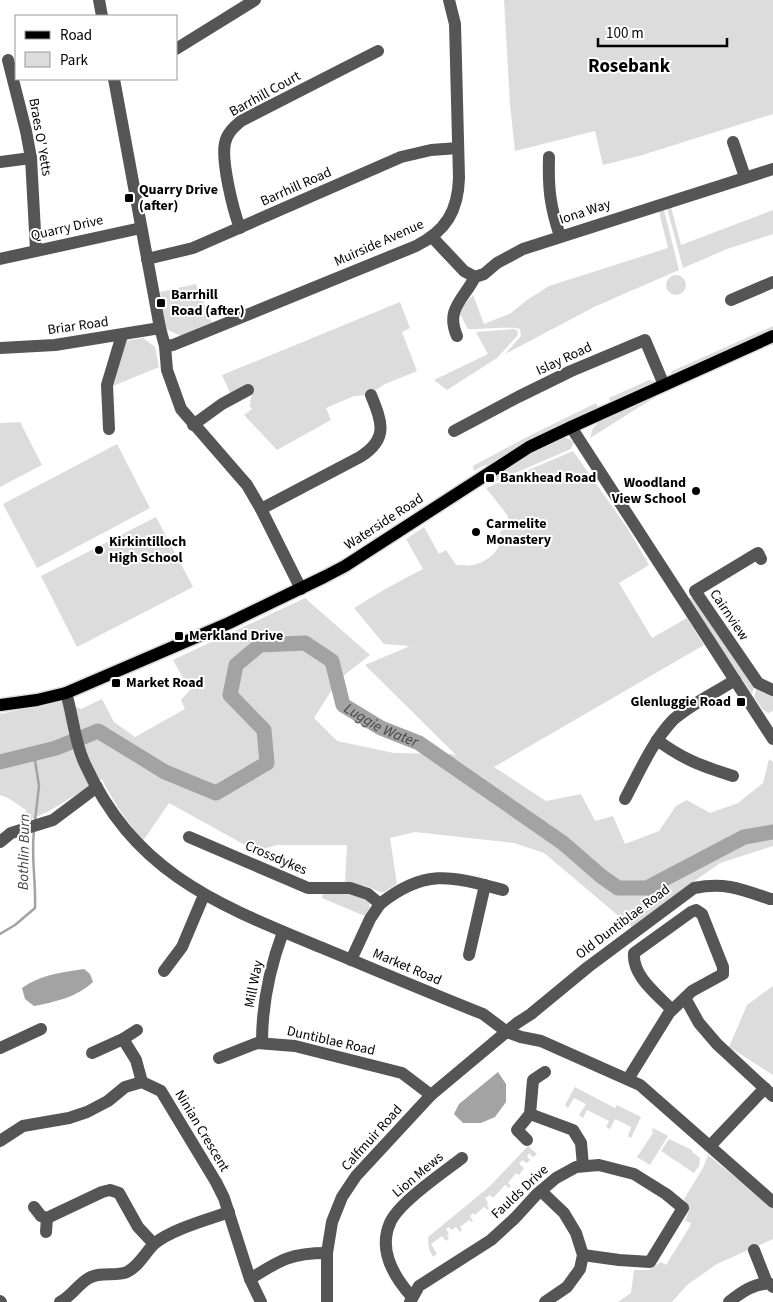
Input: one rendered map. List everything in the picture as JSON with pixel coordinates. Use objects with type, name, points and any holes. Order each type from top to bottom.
[{"type":"main road","name":"Waterside Road","points":[[0,705],[37,700],[66,693],[229,623],[301,589],[345,566],[506,461],[570,427],[773,336]]},
{"type":"street","points":[[99,0],[102,15]]},
{"type":"street","points":[[178,48],[255,0]]},
{"type":"street","name":"Muirside Avenue","points":[[165,346],[182,342],[416,246],[432,237],[448,222],[456,203],[459,178],[455,24],[449,0]]},
{"type":"street","name":"Barrhill Court","points":[[240,228],[235,215],[224,162],[225,142],[233,127],[241,121],[378,51]]},
{"type":"street","name":"Braes O' Yetts","points":[[8,60],[31,158],[36,250]]},
{"type":"street","points":[[114,80],[140,228],[165,346],[167,370],[176,398],[181,409],[193,425],[247,485],[301,589]]},
{"type":"street","points":[[733,142],[745,177]]},
{"type":"street","name":"Barrhill Road","points":[[147,259],[193,248],[401,157],[431,150],[458,148]]},
{"type":"street","points":[[549,157],[551,209],[560,236]]},
{"type":"street","points":[[0,162],[31,158]]},
{"type":"street","name":"Iona Way","points":[[457,336],[452,321],[455,309],[475,277],[484,274],[497,263],[523,249],[773,169]]},
{"type":"street","name":"Quarry Drive","points":[[0,259],[140,228]]},
{"type":"street","points":[[432,237],[464,271],[475,277]]},
{"type":"street","points":[[731,300],[773,282]]},
{"type":"street","name":"Briar Road","points":[[0,348],[55,345],[160,328]]},
{"type":"street","points":[[109,429],[107,385],[122,335]]},
{"type":"street","name":"Islay Road","points":[[454,431],[553,380],[645,340],[664,384]]},
{"type":"street","points":[[261,509],[360,457],[375,446],[379,438],[381,425],[371,395]]},
{"type":"street","points":[[193,425],[222,404],[244,396]]},
{"type":"street","points":[[570,427],[735,680],[769,722],[773,739]]},
{"type":"street","name":"Cairnview","points":[[760,559],[758,553],[695,591],[758,683],[773,690]]},
{"type":"street","points":[[624,799],[657,740],[673,721],[735,680]]},
{"type":"street","name":"Market Road","points":[[66,693],[84,763],[97,787],[130,836],[164,868],[224,906],[483,1014],[507,1032],[541,1042],[640,1085],[773,1202]]},
{"type":"street","points":[[657,740],[700,766],[733,776]]},
{"type":"street","points":[[0,842],[11,834],[53,820],[97,787]]},
{"type":"street","name":"Crossdykes","points":[[190,837],[308,888],[350,888],[368,894],[380,904]]},
{"type":"street","points":[[351,960],[370,919],[380,904],[407,886],[434,878],[462,879],[503,890]]},
{"type":"street","name":"Old Duntiblae Road","points":[[507,1032],[588,967],[694,888],[713,884],[737,887],[773,899]]},
{"type":"street","points":[[469,955],[485,885]]},
{"type":"street","points":[[164,971],[182,947],[204,895]]},
{"type":"street","points":[[628,1079],[672,1010],[692,991],[723,974],[723,966],[702,914],[696,910],[690,912],[634,953],[633,963],[640,976],[672,1010]]},
{"type":"street","name":"Mill Way","points":[[262,1042],[266,994],[283,932]]},
{"type":"street","points":[[685,998],[699,1023],[717,1044],[769,1092],[710,1146]]},
{"type":"street","points":[[0,1048],[41,1029]]},
{"type":"street","points":[[92,1052],[123,1039],[137,1030]]},
{"type":"street","name":"Calfmuir Road","points":[[327,1302],[327,1254],[332,1222],[345,1192],[356,1176],[431,1095],[507,1032]]},
{"type":"street","points":[[0,1141],[23,1126],[69,1118],[87,1112],[108,1101],[125,1087],[142,1082],[136,1060],[123,1039]]},
{"type":"street","name":"Duntiblae Road","points":[[219,1058],[251,1044],[262,1042],[311,1049],[402,1074],[431,1095]]},
{"type":"street","points":[[527,1140],[517,1130],[530,1114],[533,1080],[545,1072]]},
{"type":"street","name":"Ninian Crescent","points":[[142,1082],[161,1092],[216,1182],[229,1212],[241,1256],[261,1302]]},
{"type":"street","points":[[530,1114],[572,1130],[581,1143],[583,1166]]},
{"type":"street","name":"Lion Mews","points":[[411,1299],[396,1277],[390,1264],[387,1249],[387,1235],[390,1222],[413,1197],[462,1158]]},
{"type":"street","name":"Faulds Drive","points":[[411,1299],[419,1286],[491,1240],[516,1218],[541,1191],[556,1178],[576,1166],[599,1164],[634,1174],[666,1194],[683,1208],[650,1262],[583,1255]]},
{"type":"street","points":[[34,1207],[41,1216],[47,1218],[102,1192],[114,1190],[119,1193],[138,1227],[154,1244]]},
{"type":"street","points":[[541,1191],[564,1213],[576,1233],[583,1255],[580,1269],[567,1287],[545,1302]]},
{"type":"street","points":[[60,1302],[92,1276],[128,1272],[154,1244],[176,1232],[229,1212]]},
{"type":"street","points":[[46,1232],[47,1218]]},
{"type":"street","points":[[729,1302],[746,1291],[770,1285],[754,1250]]},
{"type":"street","points":[[250,1279],[292,1256],[327,1254]]},
{"type":"green space","points":[[504,0],[773,0],[773,114],[639,156],[603,165],[595,131],[515,151],[510,104]]},
{"type":"green space","points":[[671,207],[681,245],[773,210],[773,234],[727,249],[683,268],[667,208]]},
{"type":"green space","points":[[664,210],[679,270],[594,307],[505,354],[521,336],[520,329],[468,329],[460,314],[464,305],[473,295],[484,324],[511,313],[549,286],[668,248],[659,212]]},
{"type":"green space","points":[[676,275],[683,278],[686,285],[683,292],[676,295],[669,292],[666,285],[669,278]]},
{"type":"green space","points":[[196,284],[212,323],[181,336],[166,329],[160,292]]},
{"type":"green space","points":[[400,302],[410,328],[402,332],[417,371],[385,384],[368,395],[354,396],[326,408],[331,420],[277,450],[244,415],[252,409],[249,405],[252,395],[230,393],[222,375]]},
{"type":"green space","points":[[773,326],[773,330],[670,375],[672,371]]},
{"type":"green space","points":[[515,329],[518,332],[517,336],[497,358],[447,390],[434,380],[488,354],[476,332]]},
{"type":"green space","points":[[143,338],[155,347],[159,367],[113,386],[126,341]]},
{"type":"green space","points":[[649,380],[654,381],[611,403],[609,398]]},
{"type":"green space","points":[[664,390],[590,438],[593,428],[600,421]]},
{"type":"green space","points":[[596,403],[599,409],[518,447],[487,466],[485,465],[474,471],[473,466]]},
{"type":"green space","points":[[20,422],[42,465],[0,487],[0,423]]},
{"type":"green space","points":[[561,437],[574,442],[571,449],[489,484],[487,481],[495,477],[494,474],[515,461]]},
{"type":"green space","points":[[117,444],[150,508],[37,568],[3,504]]},
{"type":"green space","points":[[573,451],[628,529],[649,565],[619,583],[652,638],[687,618],[704,645],[494,767],[546,801],[581,794],[595,821],[613,816],[625,844],[659,831],[676,806],[687,800],[710,813],[738,803],[763,783],[769,759],[773,762],[773,846],[720,863],[633,928],[544,853],[514,843],[415,832],[390,838],[397,884],[384,892],[380,892],[366,886],[345,882],[347,845],[277,845],[256,851],[169,803],[143,841],[111,796],[102,779],[49,811],[26,822],[26,810],[0,795],[0,714],[61,701],[81,709],[102,699],[114,722],[135,737],[185,709],[181,700],[190,690],[173,660],[305,598],[370,655],[338,680],[314,718],[337,741],[394,753],[451,754],[457,756],[365,665],[410,646],[384,644],[354,608],[423,569],[406,539],[424,527],[439,554],[446,550],[456,565],[473,565],[484,561],[498,549],[501,538],[500,532],[511,523],[505,512],[486,488]]},
{"type":"green space","points":[[156,517],[193,587],[77,647],[41,576]]},
{"type":"green space","points":[[695,598],[755,685],[752,694],[688,599]]},
{"type":"green space","points":[[757,687],[773,696],[773,711],[768,713],[762,709],[754,697]]},
{"type":"green space","points":[[342,891],[368,900],[370,907],[367,917],[322,898],[323,893]]},
{"type":"green space","points":[[773,986],[773,1075],[729,1047],[747,1005]]},
{"type":"green space","points":[[575,1087],[615,1108],[617,1105],[641,1117],[631,1138],[628,1136],[631,1127],[615,1119],[610,1129],[606,1127],[609,1121],[587,1110],[583,1118],[579,1115],[586,1104],[574,1098],[568,1108],[565,1105]]},
{"type":"green space","points":[[653,1128],[668,1136],[650,1165],[637,1157],[653,1133]]},
{"type":"green space","points":[[669,1139],[692,1150],[700,1158],[699,1166],[694,1173],[661,1151]]},
{"type":"green space","points":[[528,1146],[537,1154],[533,1157],[529,1153],[527,1156],[530,1160],[527,1163],[522,1160],[519,1164],[524,1168],[519,1175],[516,1173],[508,1183],[511,1186],[509,1188],[505,1185],[493,1198],[490,1195],[485,1198],[488,1203],[488,1210],[484,1207],[475,1215],[473,1213],[470,1216],[473,1221],[469,1220],[460,1227],[462,1230],[460,1232],[456,1227],[452,1230],[449,1227],[446,1229],[449,1239],[446,1241],[442,1236],[431,1244],[437,1254],[433,1257],[429,1249],[428,1237],[489,1187]]},
{"type":"green space","points":[[708,1155],[773,1208],[773,1239],[717,1264],[687,1285],[672,1302],[618,1302],[631,1293],[634,1270],[649,1270],[661,1262],[666,1265],[689,1228],[691,1223],[685,1221],[689,1210],[684,1199],[703,1168]]},
{"type":"shaded area","points":[[84,969],[90,974],[93,982],[80,992],[58,1001],[34,1006],[25,999],[22,988],[36,980],[68,971]]},
{"type":"shaded area","points":[[498,1072],[506,1084],[506,1102],[495,1117],[481,1123],[463,1123],[454,1114],[459,1104]]},
{"type":"waterway","name":"Luggie Water","points":[[0,762],[56,748],[98,731],[165,772],[216,793],[267,763],[264,730],[230,695],[236,665],[260,645],[305,643],[332,661],[343,705],[381,728],[419,743],[563,843],[618,888],[647,888],[744,837],[773,832]]},
{"type":"waterway","name":"Bothlin Burn","points":[[34,754],[39,786],[35,821]]},
{"type":"waterway","name":"Bothlin Burn","points":[[0,934],[15,925],[35,908],[34,831]]},
{"type":"place","name":"Quarry Drive (after)","points":[[129,198]]},
{"type":"place","name":"Barrhill Road (after)","points":[[161,303]]},
{"type":"place","name":"Bankhead Road","points":[[490,478]]},
{"type":"place","name":"Woodland View School","points":[[696,491]]},
{"type":"place","name":"Carmelite Monastery","points":[[476,532]]},
{"type":"place","name":"Kirkintilloch High School","points":[[99,550]]},
{"type":"place","name":"Merkland Drive","points":[[179,636]]},
{"type":"place","name":"Market Road","points":[[116,683]]},
{"type":"place","name":"Glenluggie Road","points":[[741,702]]},
{"type":"district","name":"Rosebank","points":[[629,66]]}]
